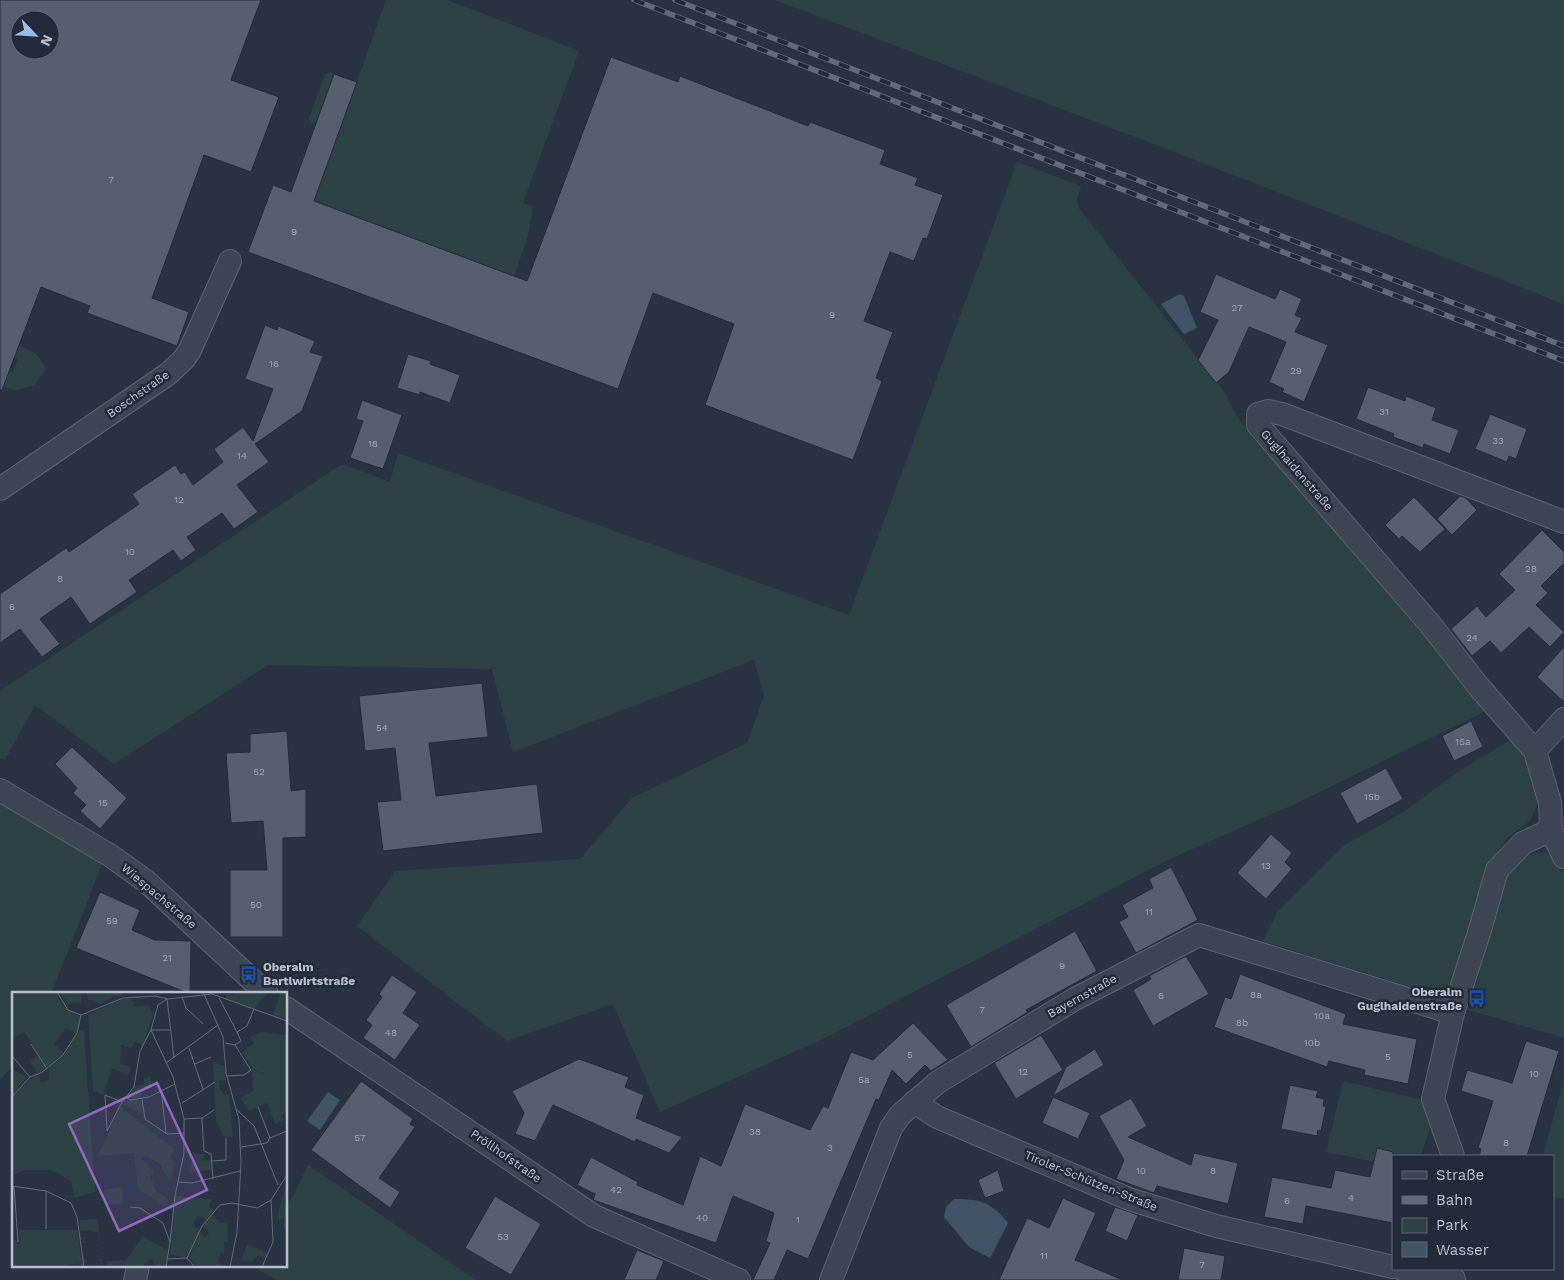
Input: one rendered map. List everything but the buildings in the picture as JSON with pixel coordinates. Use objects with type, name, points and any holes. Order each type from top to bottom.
[{"type":"street","name":"Boschstraße","points":[[0,489],[152,386],[184,359],[230,261]]},
{"type":"street","name":"Guglhaidenstraße","points":[[1564,522],[1282,414],[1268,411],[1258,414],[1258,425],[1430,624],[1479,687],[1535,751],[1550,802],[1551,830],[1564,857]]},
{"type":"street","points":[[1535,751],[1564,718]]},
{"type":"street","name":"Wiespachstraße","points":[[0,790],[112,856],[147,882],[190,920],[257,991]]},
{"type":"street","points":[[1453,1155],[1433,1099],[1453,1013],[1479,934],[1497,870],[1523,843],[1551,830]]},
{"type":"street","name":"Bayernstraße","points":[[831,1280],[891,1128],[900,1115],[938,1082],[1075,999],[1199,935],[1453,1013]]},
{"type":"street","name":"Pröllhofstraße","points":[[288,1009],[594,1216],[739,1280]]},
{"type":"street","name":"Tiroler-Schützen-Straße","points":[[914,1102],[937,1117],[1130,1199],[1216,1226],[1392,1267]]},
{"type":"street","points":[[1409,1270],[1454,1276]]},
{"type":"green space","points":[[386,0],[448,0],[579,51],[523,203],[533,207],[528,236],[514,276],[314,201]]},
{"type":"green space","points":[[775,0],[1564,0],[1564,304],[1164,148]]},
{"type":"green space","points":[[330,72],[334,74],[316,123],[311,122],[309,118],[325,74]]},
{"type":"green space","points":[[1017,162],[1081,186],[1077,198],[1078,207],[1226,394],[1246,429],[1272,459],[1329,515],[1488,710],[1297,803],[1172,858],[825,1038],[660,1112],[613,1004],[507,1041],[357,926],[395,871],[580,859],[632,798],[747,743],[764,695],[754,660],[513,752],[492,669],[268,665],[114,764],[35,705],[5,760],[0,758],[0,691],[342,464],[390,482],[398,453],[849,615]]},
{"type":"green space","points":[[0,340],[27,349],[43,362],[46,369],[35,385],[16,390],[0,387],[2,369],[13,372],[18,359],[0,353]]},
{"type":"green space","points":[[1509,741],[1530,758],[1540,798],[1530,821],[1507,838],[1495,856],[1451,988],[1441,994],[1420,990],[1263,941],[1277,913],[1345,845],[1405,811],[1462,769]]},
{"type":"green space","points":[[0,800],[103,862],[52,992],[12,992],[12,1067],[0,1080]]},
{"type":"green space","points":[[1544,852],[1556,859],[1564,871],[1564,1038],[1468,1010],[1508,874],[1523,858]]},
{"type":"green space","points":[[1564,1079],[1564,1199],[1554,1197],[1554,1155],[1543,1155]]},
{"type":"green space","points":[[1343,1081],[1422,1100],[1430,1128],[1421,1155],[1392,1155],[1374,1162],[1326,1152]]},
{"type":"green space","points":[[308,1165],[476,1280],[277,1280],[258,1270],[259,1268],[288,1268],[288,1206]]},
{"type":"water","points":[[1180,294],[1184,296],[1197,328],[1184,334],[1161,304]]},
{"type":"water","points":[[328,1092],[340,1100],[320,1130],[307,1121]]},
{"type":"water","points":[[954,1199],[985,1203],[996,1210],[1008,1223],[990,1258],[969,1247],[944,1217],[946,1207]]},
{"type":"railway","points":[[634,0],[1564,361]]},
{"type":"railway","points":[[675,0],[1564,346]]},
{"type":"place","name":"Oberalm Bartlwirtstraße","points":[[249,974]]},
{"type":"place","name":"Oberalm Guglhaidenstraße","points":[[1476,999]]}]
